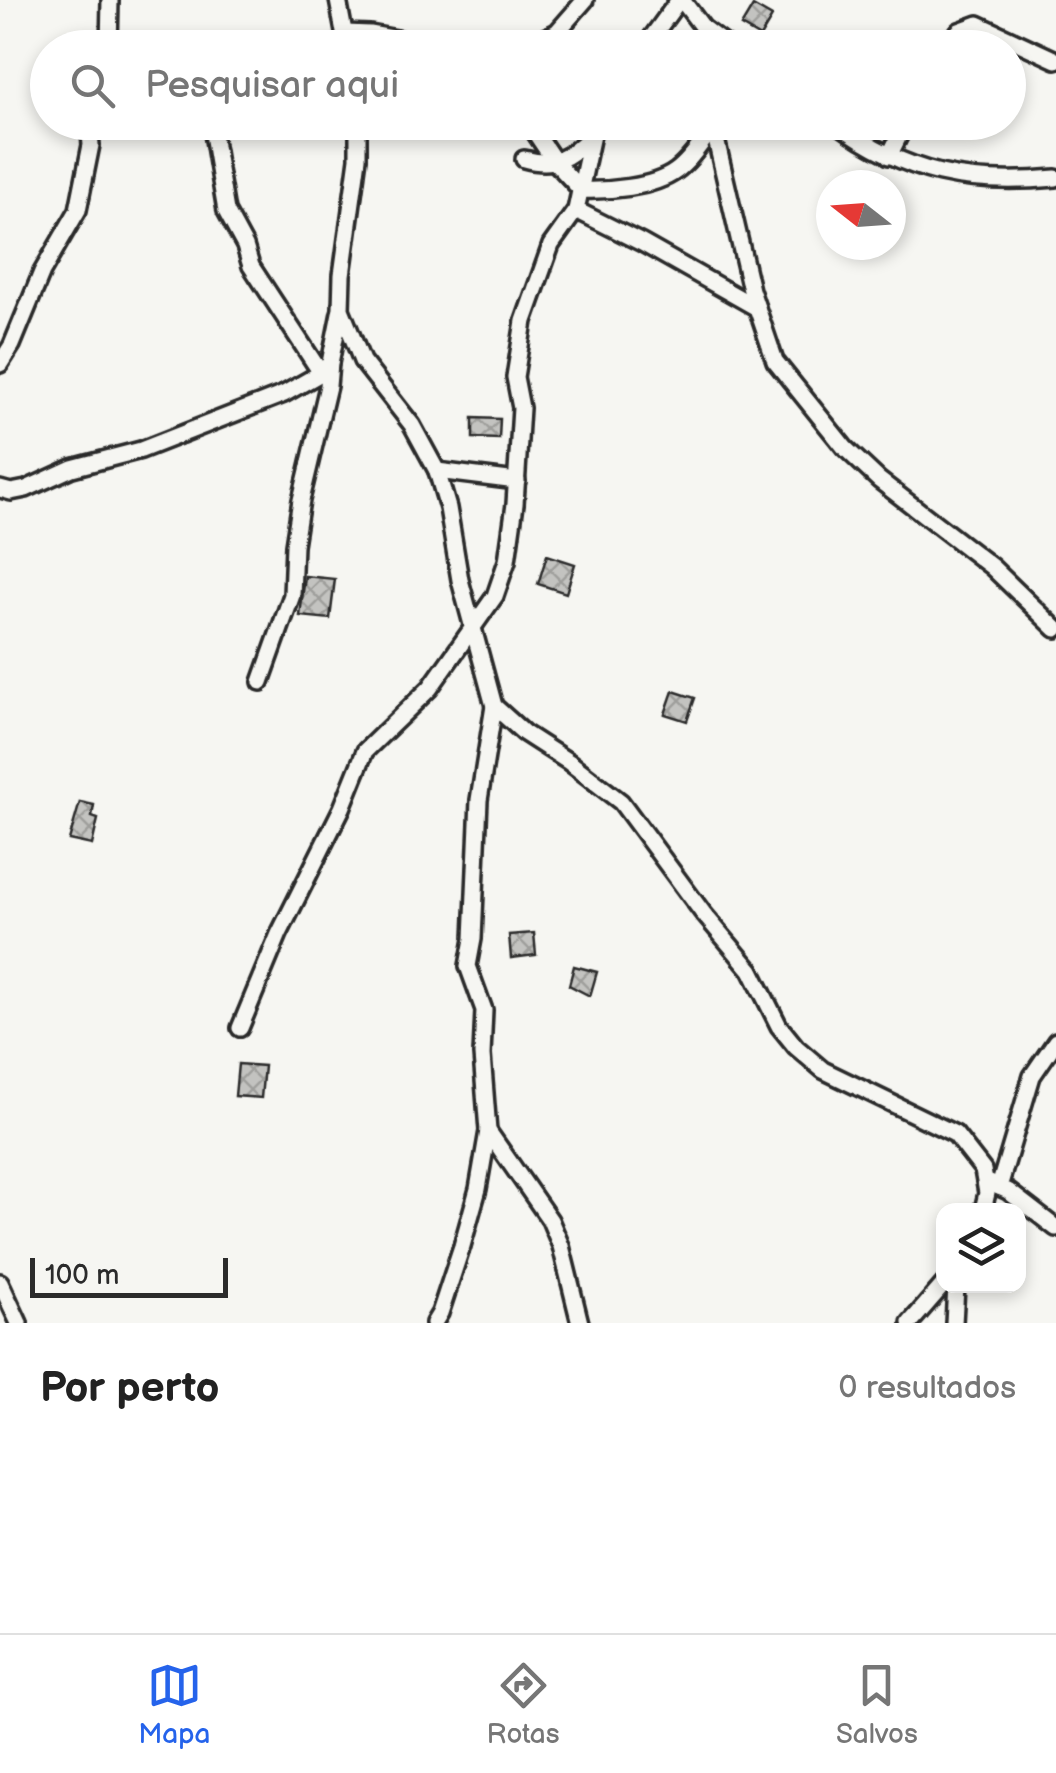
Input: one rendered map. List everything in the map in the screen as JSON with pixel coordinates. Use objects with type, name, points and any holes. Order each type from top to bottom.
[{"type":"street","points":[[109,30],[110,0]]},
{"type":"street","points":[[338,0],[344,30]]},
{"type":"street","points":[[559,30],[585,0]]},
{"type":"street","points":[[658,30],[681,0],[706,30]]},
{"type":"street","points":[[959,30],[978,24],[991,30]]},
{"type":"street","points":[[1026,46],[1056,60]]},
{"type":"street","points":[[0,364],[12,345],[42,272],[78,210],[90,140]]},
{"type":"street","points":[[214,140],[226,211],[251,266],[326,368]]},
{"type":"street","points":[[261,682],[292,596],[301,500],[328,386],[326,368],[341,309],[358,140]]},
{"type":"street","points":[[540,140],[581,190]]},
{"type":"street","points":[[524,159],[555,162],[576,152],[586,140]]},
{"type":"street","points":[[240,1028],[279,934],[342,808],[365,751],[430,688],[495,596],[506,561],[517,480],[521,408],[515,377],[524,321],[550,245],[576,210],[593,140]]},
{"type":"street","points":[[581,190],[638,184],[670,175],[701,140]]},
{"type":"street","points":[[715,140],[757,308],[775,361],[845,448],[992,567],[1056,629]]},
{"type":"street","points":[[864,140],[922,170],[964,178],[1056,178]]},
{"type":"street","points":[[889,156],[897,140]]},
{"type":"street","points":[[576,210],[757,308]]},
{"type":"street","points":[[341,309],[362,361],[412,425],[437,470],[494,706],[479,800],[473,939],[468,966],[484,1010],[482,1055],[488,1131],[478,1189],[462,1246],[434,1323]]},
{"type":"street","points":[[0,489],[11,492],[26,488],[72,468],[141,450],[284,394],[326,368]]},
{"type":"street","points":[[437,470],[517,480]]},
{"type":"street","points":[[494,706],[524,733],[621,802],[703,913],[751,970],[779,1026],[796,1047],[824,1070],[954,1134],[992,1184],[1056,1228]]},
{"type":"street","points":[[986,1203],[1032,1076],[1056,1041]]},
{"type":"street","points":[[488,1131],[550,1220],[561,1246],[580,1323]]},
{"type":"street","points":[[0,1282],[20,1323]]},
{"type":"street","points":[[910,1323],[936,1293]]},
{"type":"street","points":[[954,1323],[956,1293]]},
{"type":"building","points":[[753,6],[772,17],[764,30],[741,26]]},
{"type":"building","points":[[473,418],[500,419],[499,439],[473,438]]},
{"type":"building","points":[[547,555],[575,564],[566,593],[538,584]]},
{"type":"building","points":[[305,576],[335,579],[330,619],[300,616]]},
{"type":"building","points":[[673,691],[695,698],[687,721],[665,714]]},
{"type":"building","points":[[80,802],[94,805],[92,817],[98,819],[92,845],[69,840]]},
{"type":"building","points":[[534,933],[536,955],[511,958],[509,935]]},
{"type":"building","points":[[574,966],[597,972],[590,996],[569,985]]},
{"type":"building","points":[[238,1064],[264,1066],[261,1098],[235,1096]]}]
